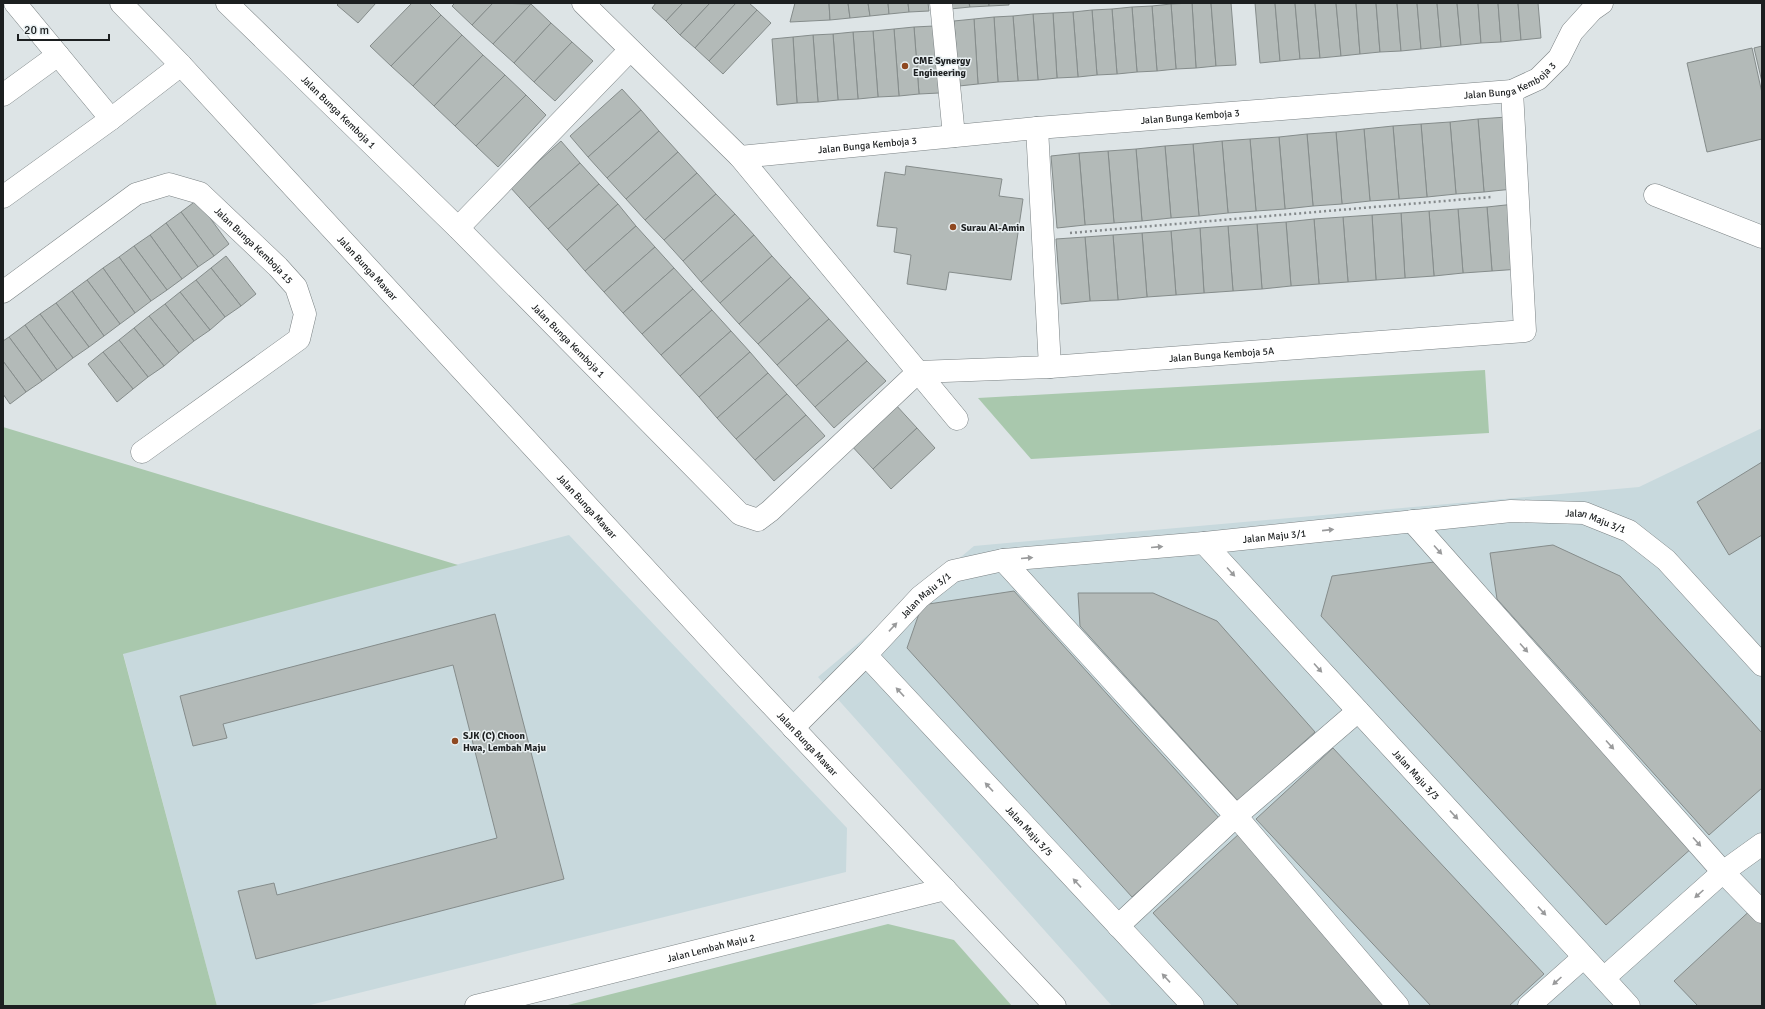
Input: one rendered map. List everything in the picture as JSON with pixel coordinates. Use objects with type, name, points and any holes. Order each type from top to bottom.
[{"type":"street","points":[[15,3],[111,119]]},
{"type":"street","name":"Jalan Bunga Mawar","points":[[122,3],[793,728],[1055,1006]]},
{"type":"street","name":"Jalan Bunga Kemboja 1","points":[[228,3],[458,228],[740,514],[758,520],[770,511],[918,372]]},
{"type":"street","points":[[583,3],[740,157],[956,419]]},
{"type":"street","points":[[941,3],[954,136]]},
{"type":"street","name":"Jalan Bunga Kemboja 3","points":[[740,157],[1037,128],[1512,92],[1538,79],[1559,58],[1572,32],[1592,10],[1602,3]]},
{"type":"street","points":[[458,228],[630,50]]},
{"type":"street","points":[[3,95],[58,55]]},
{"type":"street","points":[[3,197],[111,119],[181,65]]},
{"type":"street","points":[[1512,92],[1518,194]]},
{"type":"street","points":[[1037,128],[1050,368]]},
{"type":"street","name":"Jalan Bunga Kemboja 15","points":[[3,292],[136,194],[169,184],[200,193],[278,267],[296,287],[306,314],[299,339],[142,452]]},
{"type":"street","name":"Jalan Bunga Kemboja 5A","points":[[918,372],[1050,368],[1526,331],[1518,194]]},
{"type":"street","points":[[1656,195],[1762,237]]},
{"type":"street","name":"Jalan Maju 3/1","points":[[793,728],[866,655],[920,597],[953,571],[1003,560],[1204,543],[1511,511],[1584,513],[1629,531],[1666,560],[1762,665]]},
{"type":"street","points":[[1412,521],[1723,872],[1762,912]]},
{"type":"street","name":"Jalan Maju 3/3","points":[[1204,543],[1629,1006]]},
{"type":"street","points":[[1003,560],[1236,816],[1398,1006]]},
{"type":"street","name":"Jalan Maju 3/5","points":[[866,655],[1193,1006]]},
{"type":"street","points":[[1118,926],[1236,816],[1358,711]]},
{"type":"street","points":[[1604,978],[1723,872],[1762,844]]},
{"type":"street","name":"Jalan Lembah Maju 2","points":[[476,1006],[945,889]]},
{"type":"street","points":[[1530,1006],[1584,957]]},
{"type":"path","points":[[1043,235],[1518,194]]},
{"type":"shaded area","points":[[1762,428],[1762,1006],[1112,1006],[818,677],[974,546],[1639,487]]},
{"type":"shaded area","name":"SJK (C) Choon Hwa, Lembah Maju","points":[[569,535],[847,828],[846,872],[306,1006],[217,1006],[123,653]]},
{"type":"green space","points":[[1485,370],[1489,433],[1031,459],[978,398]]},
{"type":"green space","points":[[3,427],[458,565],[123,654],[217,1006],[3,1006]]},
{"type":"green space","points":[[888,924],[954,940],[1012,1006],[564,1006]]},
{"type":"building","points":[[339,3],[376,3],[358,23],[337,5]]},
{"type":"building","points":[[412,3],[429,3],[441,15],[391,66],[370,46]]},
{"type":"building","points":[[455,3],[493,3],[472,25],[452,6]]},
{"type":"building","points":[[493,3],[531,4],[493,44],[472,25]]},
{"type":"building","points":[[656,3],[683,3],[666,21],[652,8]]},
{"type":"building","points":[[683,3],[710,3],[680,35],[666,21]]},
{"type":"building","points":[[710,3],[736,3],[695,48],[680,35]]},
{"type":"building","points":[[736,3],[749,3],[757,10],[709,61],[695,48]]},
{"type":"building","points":[[795,3],[829,3],[830,20],[790,22]]},
{"type":"building","points":[[829,3],[848,3],[850,18],[830,20]]},
{"type":"building","points":[[848,3],[868,3],[870,16],[850,18]]},
{"type":"building","points":[[868,3],[888,3],[889,14],[870,16]]},
{"type":"building","points":[[888,3],[908,3],[909,12],[889,14]]},
{"type":"building","points":[[908,3],[928,3],[929,11],[909,12]]},
{"type":"building","points":[[949,3],[969,3],[970,7],[950,9]]},
{"type":"building","points":[[969,3],[989,3],[989,6],[970,7]]},
{"type":"building","points":[[989,3],[1009,3],[1009,5],[989,6]]},
{"type":"building","points":[[1192,3],[1211,3],[1216,66],[1196,68]]},
{"type":"building","points":[[1192,3],[1196,68],[1176,69],[1171,4]]},
{"type":"building","points":[[1211,3],[1231,3],[1236,65],[1216,66]]},
{"type":"building","points":[[1255,3],[1275,3],[1280,61],[1260,63]]},
{"type":"building","points":[[1275,3],[1295,3],[1300,59],[1280,61]]},
{"type":"building","points":[[1295,3],[1315,3],[1320,58],[1300,59]]},
{"type":"building","points":[[1315,3],[1336,3],[1341,56],[1320,58]]},
{"type":"building","points":[[1336,3],[1356,3],[1360,54],[1341,56]]},
{"type":"building","points":[[1356,3],[1376,3],[1380,52],[1360,54]]},
{"type":"building","points":[[1376,3],[1397,3],[1401,51],[1380,52]]},
{"type":"building","points":[[1397,3],[1417,3],[1421,49],[1401,51]]},
{"type":"building","points":[[1417,3],[1437,3],[1441,47],[1421,49]]},
{"type":"building","points":[[1437,3],[1457,3],[1461,45],[1441,47]]},
{"type":"building","points":[[1457,3],[1478,3],[1481,43],[1461,45]]},
{"type":"building","points":[[1478,3],[1498,3],[1501,42],[1481,43]]},
{"type":"building","points":[[1498,3],[1518,3],[1521,40],[1501,42]]},
{"type":"building","points":[[1518,3],[1538,3],[1541,38],[1521,40]]},
{"type":"building","points":[[531,4],[551,23],[514,63],[493,44]]},
{"type":"building","points":[[1171,4],[1176,69],[1157,71],[1152,6]]},
{"type":"building","points":[[1152,6],[1157,71],[1137,72],[1132,7]]},
{"type":"building","points":[[1132,7],[1137,72],[1117,74],[1112,9]]},
{"type":"building","points":[[1112,9],[1117,74],[1097,75],[1092,10]]},
{"type":"building","points":[[757,10],[771,23],[723,74],[709,61]]},
{"type":"building","points":[[1092,10],[1097,75],[1078,77],[1073,12]]},
{"type":"building","points":[[1073,12],[1078,77],[1057,78],[1053,13]]},
{"type":"building","points":[[1053,13],[1057,78],[1038,80],[1033,14]]},
{"type":"building","points":[[1033,14],[1038,80],[1018,81],[1013,16]]},
{"type":"building","points":[[441,15],[462,35],[413,86],[391,66]]},
{"type":"building","points":[[1013,16],[1018,81],[998,82],[994,17]]},
{"type":"building","points":[[994,17],[998,82],[978,84],[974,19]]},
{"type":"building","points":[[974,19],[978,84],[959,86],[954,21]]},
{"type":"building","points":[[551,23],[572,42],[534,82],[514,63]]},
{"type":"building","points":[[934,26],[939,93],[919,94],[914,27]]},
{"type":"building","points":[[914,27],[919,94],[899,96],[894,29]]},
{"type":"building","points":[[894,29],[899,96],[878,97],[873,31]]},
{"type":"building","points":[[873,31],[878,97],[858,99],[853,32]]},
{"type":"building","points":[[853,32],[858,99],[838,100],[833,34]]},
{"type":"building","points":[[833,34],[838,100],[818,102],[813,35]]},
{"type":"building","points":[[462,35],[483,55],[434,106],[413,86]]},
{"type":"building","points":[[813,35],[818,102],[797,103],[793,37]]},
{"type":"building","points":[[793,37],[797,103],[777,105],[772,39]]},
{"type":"building","points":[[572,42],[593,61],[555,101],[534,82]]},
{"type":"building","points":[[1762,46],[1762,82],[1754,48]]},
{"type":"building","points":[[1752,48],[1762,93],[1762,139],[1707,152],[1687,63]]},
{"type":"building","points":[[483,55],[505,75],[455,126],[434,106]]},
{"type":"building","points":[[505,75],[526,95],[476,146],[455,126]]},
{"type":"building","points":[[622,89],[641,110],[588,157],[570,136]]},
{"type":"building","points":[[526,95],[546,115],[498,167],[476,146]]},
{"type":"building","points":[[641,110],[659,131],[607,178],[588,157]]},
{"type":"building","points":[[1507,117],[1513,189],[1484,192],[1478,119]]},
{"type":"building","points":[[1478,119],[1484,192],[1456,194],[1450,122]]},
{"type":"building","points":[[1450,122],[1456,194],[1427,197],[1421,124]]},
{"type":"building","points":[[1421,124],[1427,197],[1399,199],[1393,126]]},
{"type":"building","points":[[1393,126],[1399,199],[1370,201],[1364,129]]},
{"type":"building","points":[[1364,129],[1370,201],[1342,204],[1336,132]]},
{"type":"building","points":[[659,131],[678,152],[626,199],[607,178]]},
{"type":"building","points":[[1336,132],[1342,204],[1313,206],[1307,134]]},
{"type":"building","points":[[1307,134],[1313,206],[1285,209],[1279,137]]},
{"type":"building","points":[[1279,137],[1285,209],[1256,211],[1250,139]]},
{"type":"building","points":[[1250,139],[1256,211],[1228,213],[1222,141]]},
{"type":"building","points":[[561,141],[580,163],[529,208],[510,187]]},
{"type":"building","points":[[1222,141],[1228,213],[1199,216],[1193,144]]},
{"type":"building","points":[[1193,144],[1199,216],[1171,218],[1165,146]]},
{"type":"building","points":[[1165,146],[1171,218],[1142,221],[1136,149]]},
{"type":"building","points":[[1136,149],[1142,221],[1114,223],[1108,151]]},
{"type":"building","points":[[1108,151],[1114,223],[1085,225],[1079,153]]},
{"type":"building","points":[[678,152],[697,173],[645,220],[626,199]]},
{"type":"building","points":[[1079,153],[1085,225],[1057,228],[1051,156]]},
{"type":"building","points":[[580,163],[599,184],[548,229],[529,208]]},
{"type":"building","name":"Surau Al-Amin","points":[[906,166],[1002,179],[999,196],[1023,199],[1011,280],[949,272],[946,290],[907,284],[911,255],[894,252],[897,228],[877,226],[885,172],[905,175]]},
{"type":"building","points":[[697,173],[716,194],[664,240],[645,220]]},
{"type":"building","points":[[599,184],[618,204],[567,250],[548,229]]},
{"type":"building","points":[[716,194],[735,214],[683,261],[664,240]]},
{"type":"building","points":[[197,200],[229,244],[214,256],[181,212]]},
{"type":"building","points":[[618,204],[636,226],[585,271],[567,250]]},
{"type":"building","points":[[1515,204],[1520,269],[1492,271],[1487,207]]},
{"type":"building","points":[[1487,207],[1492,271],[1463,273],[1458,209]]},
{"type":"building","points":[[1458,209],[1463,273],[1434,276],[1429,211]]},
{"type":"building","points":[[1429,211],[1434,276],[1405,278],[1401,213]]},
{"type":"building","points":[[181,212],[214,256],[198,267],[166,223]]},
{"type":"building","points":[[1401,213],[1405,278],[1376,280],[1372,215]]},
{"type":"building","points":[[735,214],[754,235],[701,282],[683,261]]},
{"type":"building","points":[[1372,215],[1376,280],[1348,282],[1343,217]]},
{"type":"building","points":[[1343,217],[1348,282],[1319,284],[1314,219]]},
{"type":"building","points":[[1314,219],[1319,284],[1291,286],[1286,222]]},
{"type":"building","points":[[1286,222],[1291,286],[1262,289],[1257,224]]},
{"type":"building","points":[[166,223],[198,267],[182,279],[150,235]]},
{"type":"building","points":[[1257,224],[1262,289],[1233,291],[1228,226]]},
{"type":"building","points":[[636,226],[655,247],[604,292],[585,271]]},
{"type":"building","points":[[1228,226],[1233,291],[1204,293],[1200,228]]},
{"type":"building","points":[[1200,228],[1204,293],[1176,295],[1171,231]]},
{"type":"building","points":[[1171,231],[1176,295],[1147,297],[1142,233]]},
{"type":"building","points":[[1142,233],[1147,297],[1118,300],[1113,235]]},
{"type":"building","points":[[150,235],[182,279],[167,290],[134,246]]},
{"type":"building","points":[[754,235],[772,256],[720,303],[701,282]]},
{"type":"building","points":[[1113,235],[1118,300],[1090,301],[1085,237]]},
{"type":"building","points":[[1085,237],[1090,301],[1061,304],[1056,239]]},
{"type":"building","points":[[134,246],[167,290],[151,301],[119,257]]},
{"type":"building","points":[[655,247],[674,268],[623,313],[604,292]]},
{"type":"building","points":[[226,256],[256,294],[241,306],[211,268]]},
{"type":"building","points":[[772,256],[791,277],[739,324],[720,303]]},
{"type":"building","points":[[119,257],[151,301],[135,313],[103,268]]},
{"type":"building","points":[[103,268],[135,313],[120,324],[87,280]]},
{"type":"building","points":[[211,268],[241,306],[225,317],[196,280]]},
{"type":"building","points":[[674,268],[693,289],[642,334],[623,313]]},
{"type":"building","points":[[791,277],[810,298],[758,344],[739,324]]},
{"type":"building","points":[[87,280],[120,324],[104,336],[72,291]]},
{"type":"building","points":[[196,280],[225,317],[210,330],[180,292]]},
{"type":"building","points":[[693,289],[712,310],[661,355],[642,334]]},
{"type":"building","points":[[72,291],[104,336],[89,347],[56,303]]},
{"type":"building","points":[[180,292],[210,330],[194,341],[165,304]]},
{"type":"building","points":[[810,298],[829,319],[777,365],[758,344]]},
{"type":"building","points":[[56,303],[89,347],[73,358],[40,314]]},
{"type":"building","points":[[165,304],[194,341],[179,353],[149,316]]},
{"type":"building","points":[[712,310],[731,331],[680,376],[661,355]]},
{"type":"building","points":[[40,314],[73,358],[57,370],[25,325]]},
{"type":"building","points":[[149,316],[179,353],[164,366],[134,328]]},
{"type":"building","points":[[829,319],[848,340],[796,386],[777,365]]},
{"type":"building","points":[[25,325],[57,370],[42,381],[9,337]]},
{"type":"building","points":[[134,328],[164,366],[148,377],[119,340]]},
{"type":"building","points":[[731,331],[750,352],[699,397],[680,376]]},
{"type":"building","points":[[9,337],[42,381],[26,392],[3,361],[3,341]]},
{"type":"building","points":[[119,340],[148,377],[133,389],[103,352]]},
{"type":"building","points":[[848,340],[867,361],[815,407],[796,386]]},
{"type":"building","points":[[103,352],[133,389],[117,402],[88,364]]},
{"type":"building","points":[[750,352],[768,373],[717,418],[699,397]]},
{"type":"building","points":[[3,361],[26,392],[10,404],[3,394]]},
{"type":"building","points":[[867,361],[886,381],[834,428],[815,407]]},
{"type":"building","points":[[768,373],[787,394],[736,439],[717,418]]},
{"type":"building","points":[[787,394],[806,415],[755,460],[736,439]]},
{"type":"building","points":[[895,404],[917,428],[873,469],[850,444]]},
{"type":"building","points":[[806,415],[825,436],[774,481],[755,460]]},
{"type":"building","points":[[917,428],[935,448],[891,489],[873,469]]},
{"type":"building","points":[[1762,462],[1762,535],[1729,555],[1697,502]]},
{"type":"building","points":[[1553,545],[1620,576],[1762,733],[1762,788],[1709,835],[1497,599],[1490,553]]},
{"type":"building","points":[[1434,562],[1693,847],[1606,925],[1321,616],[1332,576]]},
{"type":"building","points":[[1014,591],[1220,819],[1132,897],[907,648],[922,605]]},
{"type":"building","points":[[1078,593],[1153,593],[1217,621],[1315,732],[1238,801],[1080,626]]},
{"type":"building","points":[[495,614],[564,879],[256,959],[238,891],[274,883],[277,895],[497,838],[453,665],[223,724],[227,738],[193,746],[180,696]]},
{"type":"building","points":[[1333,748],[1544,974],[1509,1006],[1431,1006],[1256,819]]},
{"type":"building","points":[[1240,833],[1401,1006],[1239,1006],[1153,913]]},
{"type":"building","points":[[1756,905],[1762,912],[1762,1006],[1698,1006],[1674,981]]},
{"type":"place","name":"CME Synergy Engineering","points":[[905,66]]},
{"type":"place","name":"Surau Al-Amin","points":[[953,227]]},
{"type":"place","name":"SJK (C) Choon Hwa, Lembah Maju","points":[[455,741]]}]
